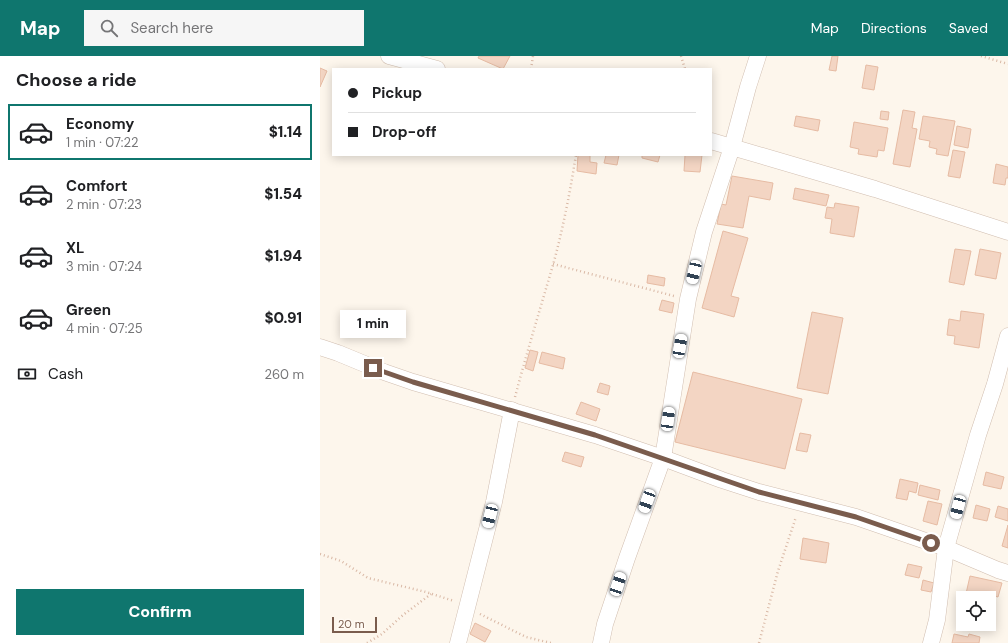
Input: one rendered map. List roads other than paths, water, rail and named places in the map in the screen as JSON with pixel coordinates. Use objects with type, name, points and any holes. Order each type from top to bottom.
[{"type":"street","points":[[388,56],[433,68]]},
{"type":"street","points":[[601,643],[605,624],[662,458],[688,299],[704,232],[732,147],[758,56]]},
{"type":"street","points":[[712,141],[875,189],[1008,232]]},
{"type":"street","points":[[931,643],[937,620],[946,548],[978,435],[1001,386],[1008,336]]},
{"type":"street","points":[[320,347],[413,382],[595,435],[759,492],[856,517],[946,548],[1008,573]]},
{"type":"street","points":[[458,643],[494,502],[512,410]]}]
